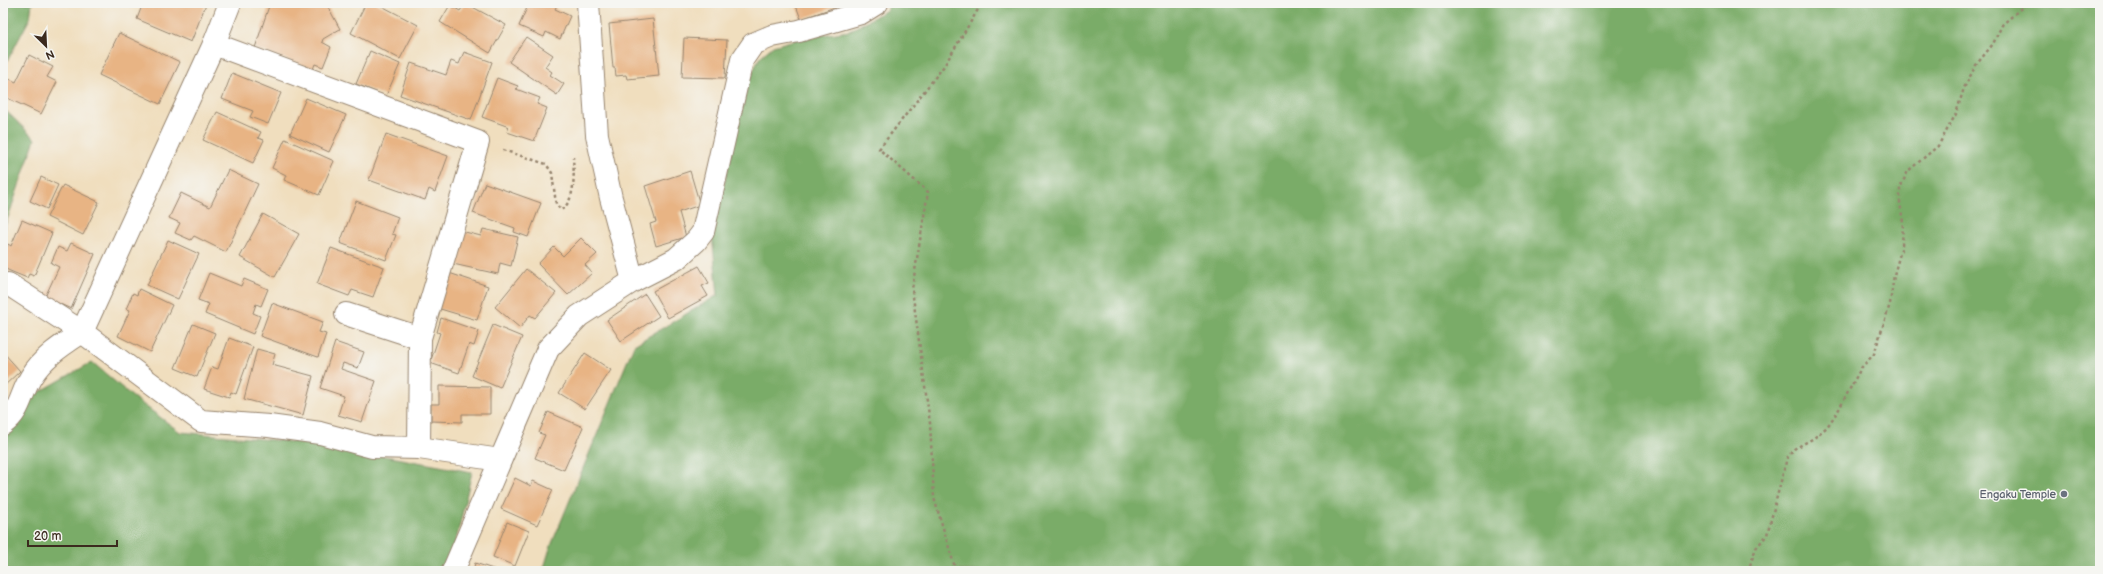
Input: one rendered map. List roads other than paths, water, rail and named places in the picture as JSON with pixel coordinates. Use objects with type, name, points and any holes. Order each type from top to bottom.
[{"type":"street","points":[[3,424],[13,417],[31,376],[54,351],[82,332],[214,44],[230,3]]},
{"type":"street","points":[[588,3],[597,136],[611,198],[633,281]]},
{"type":"street","points":[[453,571],[548,349],[579,316],[633,281],[676,259],[696,241],[703,232],[742,60],[753,44],[772,36],[799,31],[861,13],[877,3]]},
{"type":"street","points":[[214,44],[478,142],[420,338],[419,448]]},
{"type":"street","points":[[8,284],[82,332],[201,421],[268,426],[320,434],[372,447],[419,448],[500,460]]},
{"type":"street","points":[[346,314],[420,338]]},
{"type":"place","name":"Engaku Temple","points":[[2064,494]]}]
